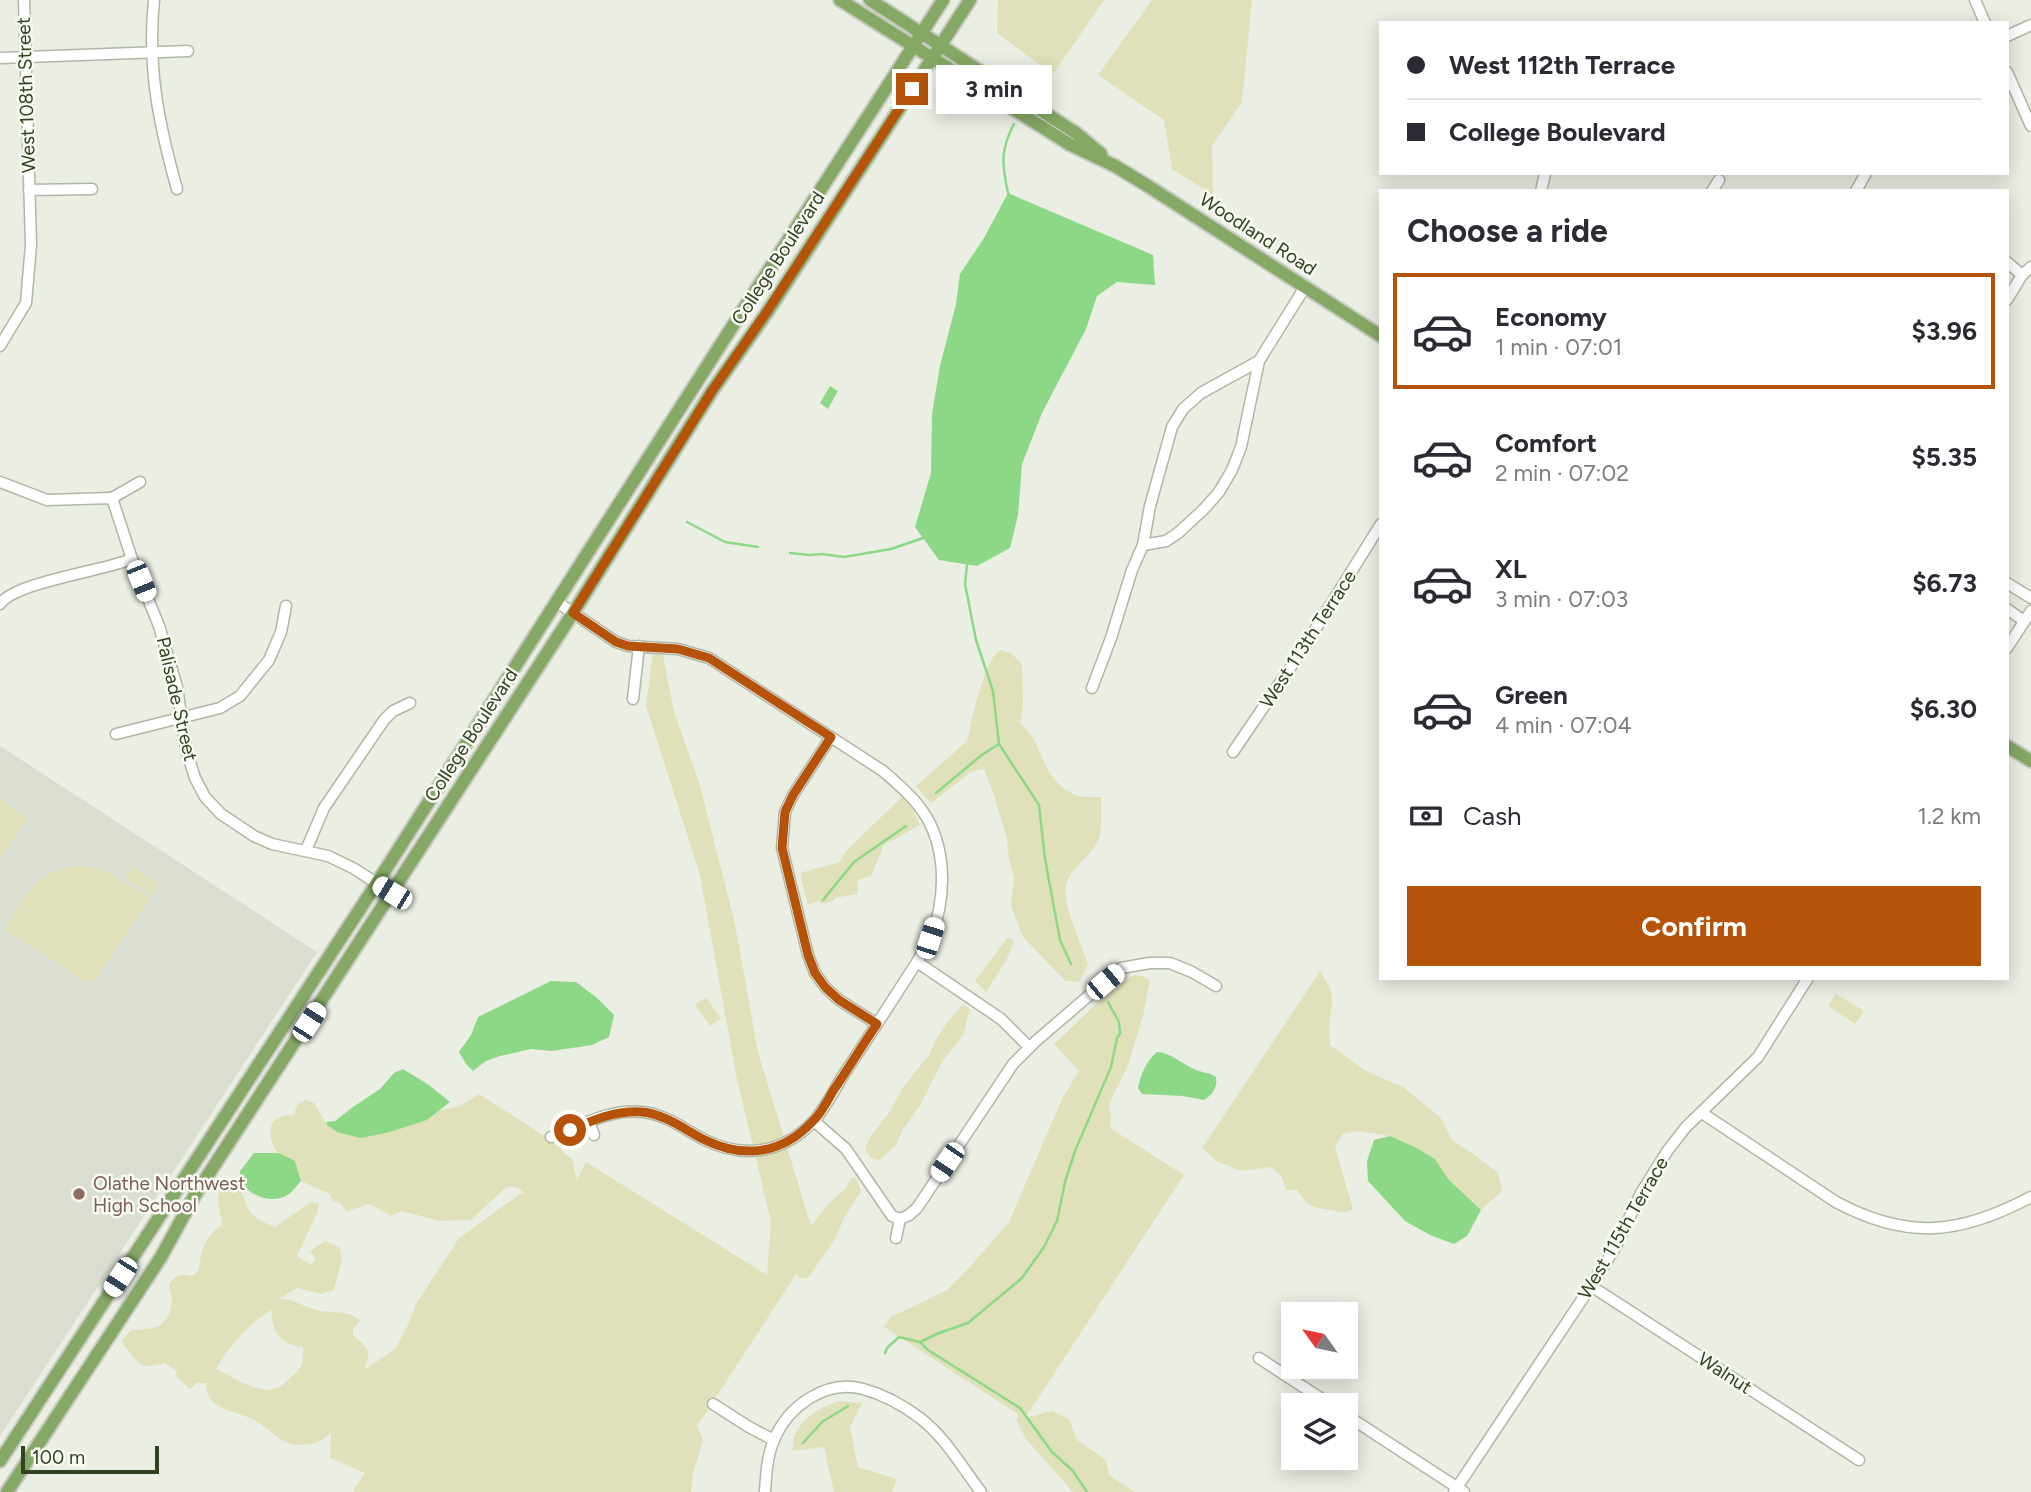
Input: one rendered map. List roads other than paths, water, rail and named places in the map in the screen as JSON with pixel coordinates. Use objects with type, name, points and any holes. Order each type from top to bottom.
[{"type":"main road","name":"Woodland Road","points":[[839,0],[1069,144],[1115,166],[1379,335]]},
{"type":"main road","name":"Woodland Road","points":[[870,0],[1076,133],[1115,166]]},
{"type":"main road","name":"College Boulevard","points":[[0,1461],[377,884],[943,0]]},
{"type":"main road","name":"College Boulevard","points":[[7,1492],[161,1257],[195,1195],[573,613],[712,391],[768,310],[970,0]]},
{"type":"main road","points":[[2009,747],[2031,761]]},
{"type":"street","name":"West 108th Street","points":[[0,345],[26,303],[31,245],[24,0]]},
{"type":"street","points":[[154,0],[151,52],[154,90],[177,189]]},
{"type":"street","points":[[1975,0],[1984,21]]},
{"type":"street","points":[[2009,35],[2031,25]]},
{"type":"street","points":[[0,58],[188,51]]},
{"type":"street","points":[[2009,76],[2031,125]]},
{"type":"street","points":[[1713,189],[1719,180]]},
{"type":"street","name":"West 108th Street","points":[[29,190],[92,189]]},
{"type":"street","points":[[2009,264],[2022,275]]},
{"type":"street","points":[[2009,297],[2022,275],[2031,267]]},
{"type":"street","points":[[1143,545],[1166,541],[1178,533],[1219,492],[1241,447],[1259,361],[1306,287]]},
{"type":"street","points":[[1092,688],[1143,545],[1147,516],[1167,439],[1178,416],[1189,402],[1201,393],[1259,361]]},
{"type":"street","points":[[0,482],[47,500],[112,498],[140,482]]},
{"type":"street","name":"Palisade Street","points":[[112,498],[132,559],[159,626],[177,687],[186,749],[195,778],[205,797],[221,814],[254,836],[272,844],[328,856],[353,868],[392,893]]},
{"type":"street","name":"West 113th Terrace","points":[[1233,752],[1303,649],[1379,527]]},
{"type":"street","points":[[0,604],[4,597],[37,583],[116,566],[132,559]]},
{"type":"street","points":[[2009,584],[2031,598]]},
{"type":"street","points":[[551,1137],[621,1112],[644,1112],[664,1117],[730,1150],[754,1152],[788,1142],[814,1121],[917,962],[930,938],[938,913],[942,881],[937,846],[927,819],[908,793],[883,771],[709,658],[678,649],[628,646],[616,642],[557,603]]},
{"type":"street","points":[[116,734],[220,708],[240,696],[269,660],[281,632],[286,606]]},
{"type":"street","points":[[2009,610],[2024,621]]},
{"type":"street","points":[[2009,645],[2031,611]]},
{"type":"street","points":[[633,699],[639,646]]},
{"type":"street","points":[[306,850],[324,808],[384,720],[393,711],[410,703]]},
{"type":"street","points":[[831,737],[789,803],[784,821],[782,848],[808,955],[815,973],[839,1000],[877,1024]]},
{"type":"street","points":[[917,962],[1001,1019],[1029,1047]]},
{"type":"street","points":[[814,1121],[846,1149],[892,1216],[900,1219],[917,1208],[1013,1064],[1029,1047],[1122,968],[1170,963],[1216,986]]},
{"type":"street","name":"West 115th Terrace","points":[[1459,1490],[1615,1248],[1653,1172],[1668,1150],[1686,1127],[1758,1057],[1807,980]]},
{"type":"street","points":[[1702,1113],[1836,1202],[1882,1222],[1917,1229],[1961,1226],[2007,1210],[2031,1197]]},
{"type":"street","points":[[589,1122],[594,1135]]},
{"type":"street","points":[[896,1238],[900,1219]]},
{"type":"street","name":"Walnut","points":[[1591,1286],[1859,1461]]},
{"type":"street","points":[[1259,1358],[1313,1393]]},
{"type":"street","points":[[765,1492],[774,1440],[790,1414],[810,1396],[834,1388],[861,1388],[918,1416],[934,1430],[977,1490]]},
{"type":"street","points":[[713,1405],[774,1440]]},
{"type":"street","points":[[1358,1423],[1459,1490]]},
{"type":"waterway","points":[[1008,193],[1004,158],[1006,142],[1014,124]]},
{"type":"waterway","points":[[687,522],[725,542],[758,547]]},
{"type":"waterway","points":[[790,553],[844,557],[891,549],[923,538]]},
{"type":"waterway","points":[[967,565],[965,584],[976,640],[993,691],[999,744],[1039,805],[1045,859],[1060,940],[1071,964]]},
{"type":"waterway","points":[[936,793],[999,744]]},
{"type":"waterway","points":[[823,900],[854,862],[906,826]]},
{"type":"waterway","points":[[1087,1492],[1073,1471],[1052,1452],[1020,1408],[928,1350],[920,1342],[968,1323],[1022,1278],[1044,1247],[1057,1221],[1075,1151],[1111,1067],[1120,1033],[1119,1022],[1108,1002]]},
{"type":"waterway","points":[[885,1353],[899,1337],[920,1342]]},
{"type":"waterway","points":[[803,1443],[822,1422],[848,1406]]},
{"type":"place","name":"Olathe Northwest High School","points":[[79,1194]]}]
